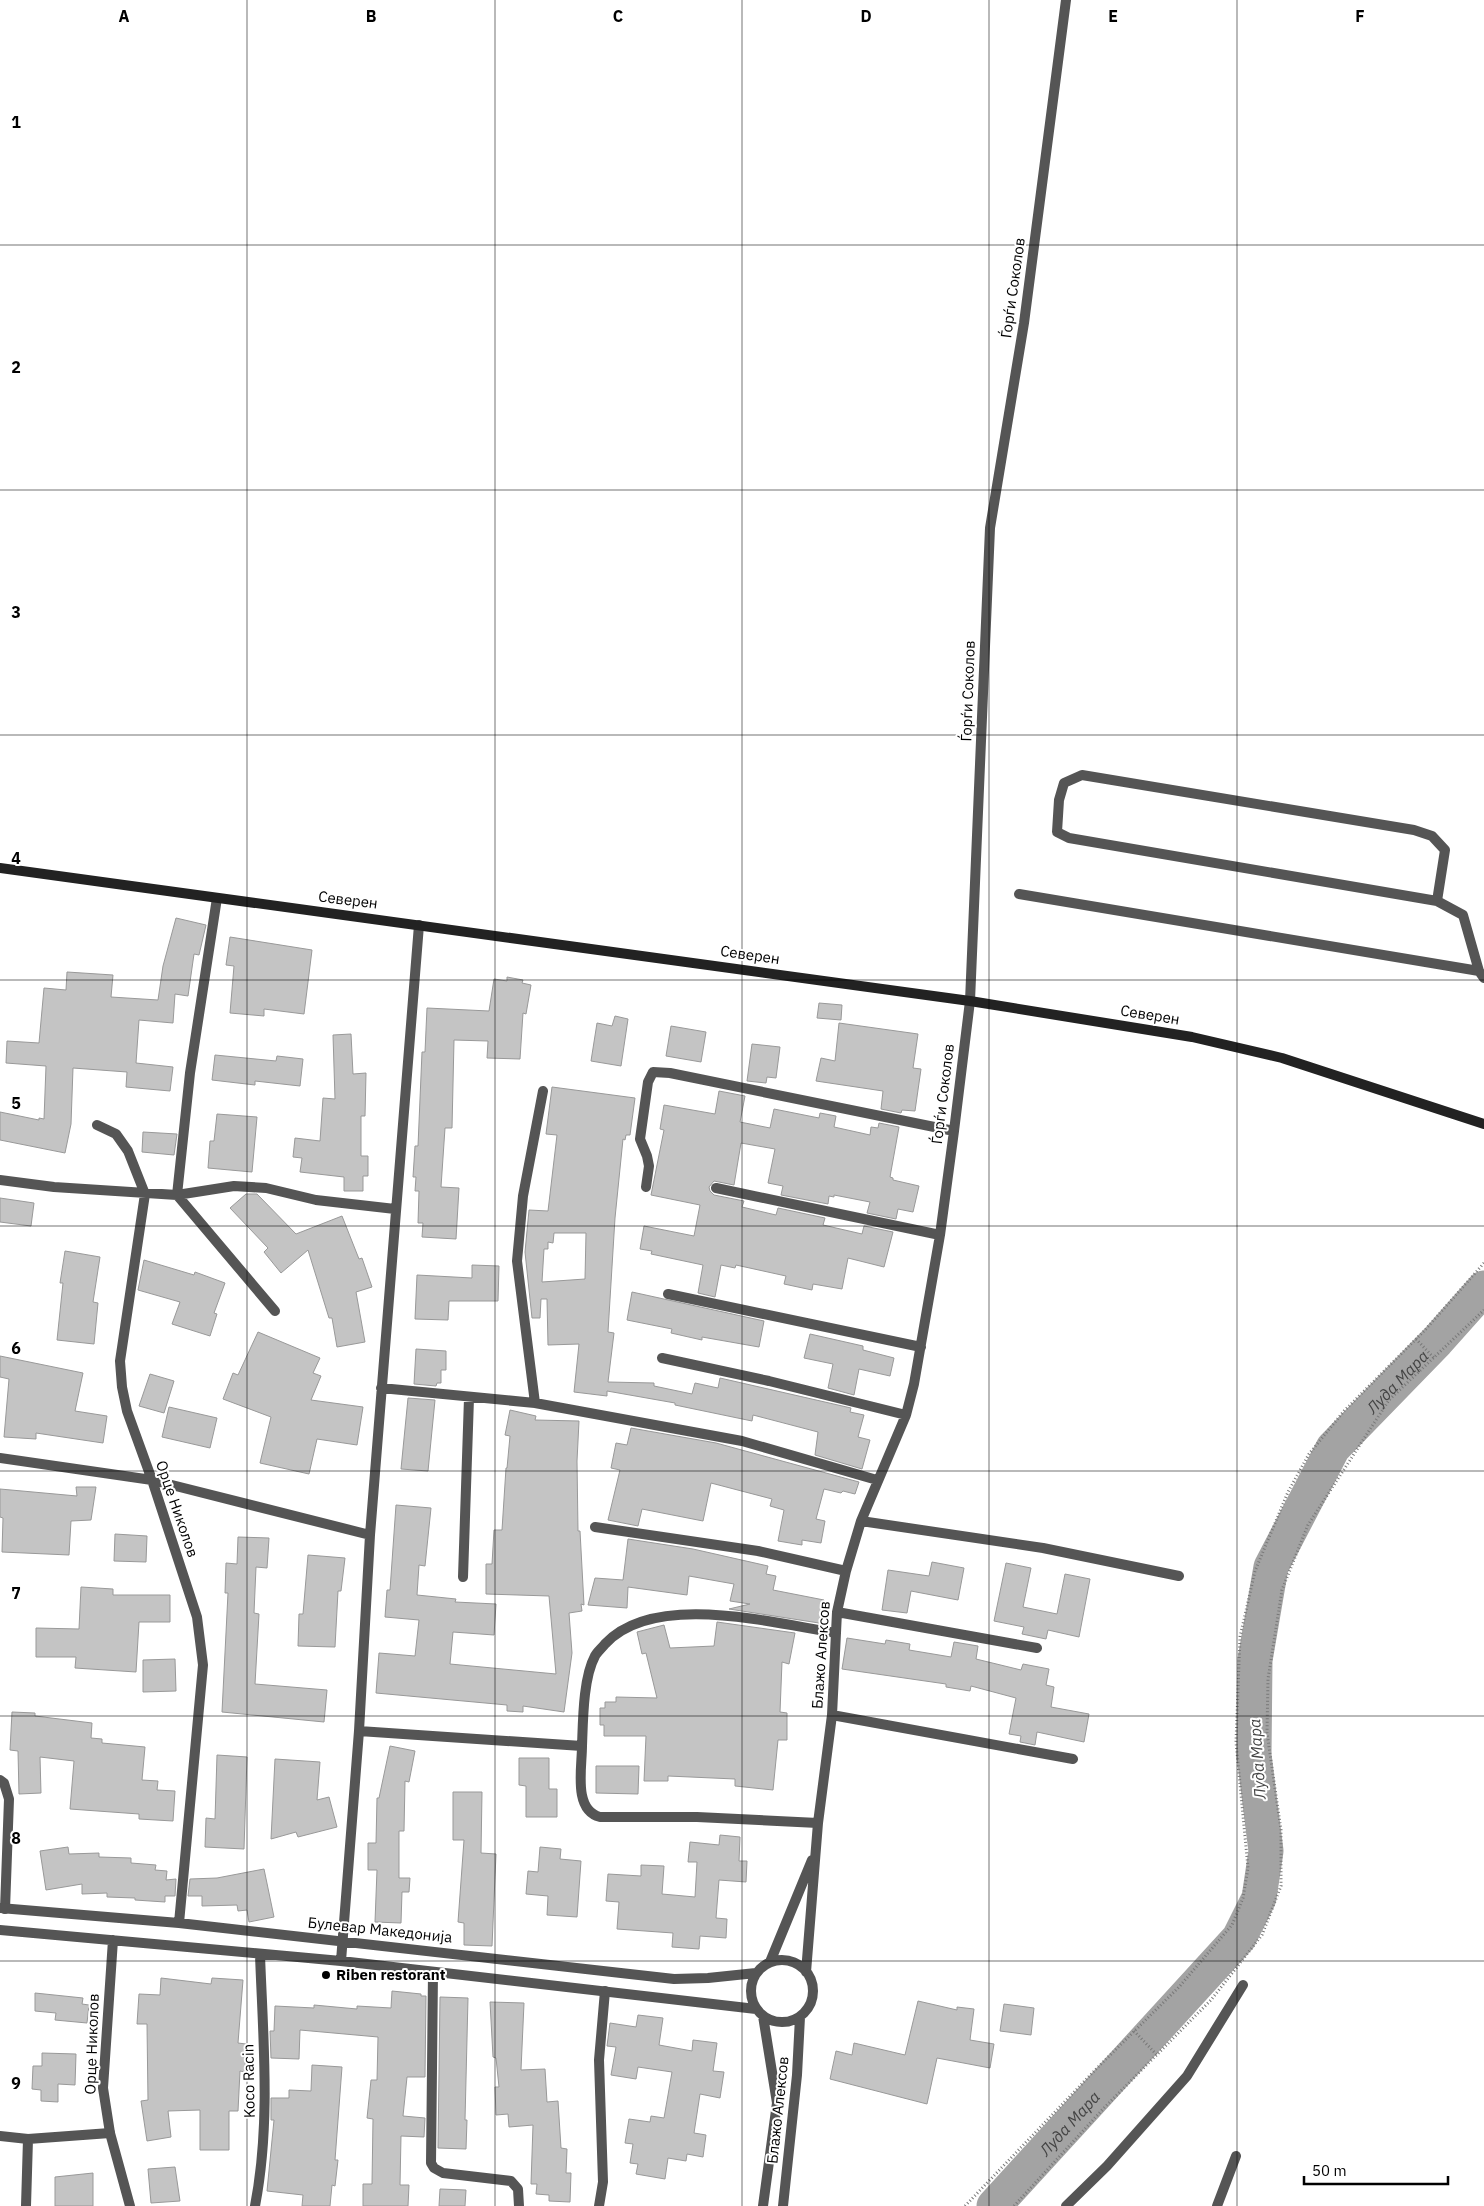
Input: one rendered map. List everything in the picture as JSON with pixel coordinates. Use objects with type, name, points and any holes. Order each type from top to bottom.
[{"type":"main road","name":"Северен","points":[[0,868],[970,1001],[1192,1038],[1282,1058],[1484,1124]]},
{"type":"street","name":"Ѓорѓи Соколов","points":[[914,1384],[940,1235],[970,1001],[990,528],[1024,323],[1066,0]]},
{"type":"street","points":[[1019,894],[1482,975],[1463,915],[1437,901],[1069,838],[1057,832],[1059,800],[1064,783],[1082,775],[1414,830],[1432,836],[1445,850],[1437,901]]},
{"type":"street","points":[[217,898],[190,1073],[177,1195],[275,1311]]},
{"type":"street","points":[[341,1961],[359,1731],[370,1535],[418,924]]},
{"type":"street","points":[[646,1187],[649,1166],[640,1139],[648,1082],[653,1072],[670,1073],[954,1131]]},
{"type":"street","points":[[535,1403],[517,1260],[523,1196],[544,1091]]},
{"type":"street","points":[[97,1125],[116,1134],[128,1151],[145,1194]]},
{"type":"street","points":[[0,1180],[54,1187],[177,1195],[242,1186],[266,1188],[316,1200],[395,1209]]},
{"type":"street","points":[[716,1188],[940,1235]]},
{"type":"street","name":"Орце Николов","points":[[145,1194],[120,1361],[122,1388],[127,1411],[197,1617],[203,1665],[179,1923]]},
{"type":"street","points":[[668,1294],[921,1347]]},
{"type":"street","points":[[662,1358],[768,1381],[906,1415]]},
{"type":"street","name":"Блажо Алексов","points":[[806,1972],[818,1823],[832,1715],[837,1612],[846,1571],[861,1521],[906,1415],[914,1384]]},
{"type":"street","points":[[381,1388],[535,1403],[742,1441],[877,1480]]},
{"type":"street","points":[[462,1577],[470,1398]]},
{"type":"street","points":[[0,1458],[152,1480],[370,1535]]},
{"type":"street","points":[[861,1521],[1043,1548],[1179,1576]]},
{"type":"street","points":[[595,1527],[758,1551],[846,1571]]},
{"type":"street","points":[[837,1612],[1037,1648]]},
{"type":"street","points":[[818,1823],[697,1817],[608,1818],[592,1815],[585,1806],[582,1795],[584,1702],[595,1655],[617,1632],[632,1624],[649,1619],[681,1614],[736,1617],[836,1633]]},
{"type":"street","points":[[832,1715],[1072,1759]]},
{"type":"street","points":[[359,1731],[582,1746]]},
{"type":"street","points":[[0,1780],[4,1783],[9,1800],[2,1909]]},
{"type":"street","name":"Блажо Алексов","points":[[770,1962],[817,1850]]},
{"type":"street","name":"Булевар Македонија","points":[[2,1909],[179,1923],[674,1979],[756,1973]]},
{"type":"street","points":[[0,1930],[341,1961],[606,1991],[759,2012],[781,2023],[800,2017],[812,2001],[811,1980],[806,1972],[799,1965],[790,1961],[770,1962],[756,1973],[750,1991],[759,2012]]},
{"type":"street","name":"Орце Николов","points":[[112,1940],[103,2088],[110,2133],[130,2206]]},
{"type":"street","name":"Koco Racin","points":[[255,2206],[261,2175],[265,2119],[260,1955]]},
{"type":"street","points":[[433,1972],[431,2164],[443,2173],[511,2181],[518,2189],[520,2206]]},
{"type":"street","points":[[1066,2206],[1107,2166],[1187,2076],[1243,1985]]},
{"type":"street","points":[[599,2206],[603,2182],[599,2060],[606,1991]]},
{"type":"street","name":"Блажо Алексов","points":[[759,2012],[777,2103],[764,2206]]},
{"type":"street","name":"Блажо Алексов","points":[[783,2206],[797,2075],[800,2017]]},
{"type":"street","points":[[0,2136],[28,2139],[110,2133]]},
{"type":"street","points":[[26,2206],[28,2139]]},
{"type":"street","points":[[1217,2206],[1236,2156]]},
{"type":"path","points":[[965,2206],[1179,1987],[1232,1926],[1243,1898],[1248,1868],[1236,1742],[1240,1637],[1255,1571],[1288,1492],[1309,1454],[1344,1411],[1416,1339],[1484,1263]]},
{"type":"path","points":[[1014,2206],[1211,2000],[1262,1935],[1281,1886],[1281,1830],[1267,1733],[1268,1679],[1282,1590],[1308,1525],[1388,1400],[1484,1310]]},
{"type":"path","points":[[1416,1339],[1434,1358]]},
{"type":"path","points":[[1134,2031],[1157,2055]]},
{"type":"building","points":[[176,918],[206,925],[199,955],[194,954],[188,996],[175,994],[173,1023],[139,1020],[136,1063],[173,1067],[170,1091],[126,1087],[127,1072],[73,1068],[71,1124],[65,1153],[0,1140],[0,1112],[39,1120],[39,1118],[44,1119],[46,1066],[6,1063],[7,1041],[39,1043],[44,988],[66,990],[67,972],[113,975],[111,997],[158,1000],[163,966]]},
{"type":"building","points":[[230,937],[312,950],[304,1014],[264,1009],[264,1016],[230,1013],[234,966],[226,965]]},
{"type":"building","points":[[507,977],[523,980],[522,983],[531,985],[526,1014],[523,1013],[520,1059],[487,1058],[488,1041],[454,1040],[452,1128],[445,1128],[441,1187],[459,1188],[456,1239],[422,1237],[423,1223],[418,1223],[419,1191],[415,1191],[416,1177],[413,1177],[415,1146],[418,1146],[422,1052],[425,1052],[427,1008],[489,1011],[494,979],[507,981]]},
{"type":"building","points":[[819,1003],[842,1005],[841,1020],[817,1018]]},
{"type":"building","points":[[615,1016],[628,1019],[621,1066],[591,1061],[597,1023],[612,1026]]},
{"type":"building","points":[[839,1023],[918,1034],[913,1068],[921,1069],[915,1111],[902,1110],[901,1113],[881,1109],[883,1091],[816,1081],[821,1058],[835,1061]]},
{"type":"building","points":[[671,1026],[706,1032],[701,1062],[666,1056]]},
{"type":"building","points":[[351,1034],[353,1074],[366,1073],[365,1116],[361,1116],[361,1156],[368,1156],[368,1176],[363,1176],[363,1191],[344,1191],[344,1177],[300,1172],[302,1158],[293,1157],[295,1138],[320,1141],[323,1098],[335,1099],[333,1035]]},
{"type":"building","points":[[752,1044],[780,1047],[776,1078],[767,1077],[766,1083],[747,1081]]},
{"type":"building","points":[[215,1055],[276,1061],[277,1056],[303,1059],[300,1086],[255,1081],[255,1085],[212,1080]]},
{"type":"building","points":[[552,1087],[635,1098],[630,1135],[626,1135],[625,1140],[623,1139],[615,1218],[608,1332],[614,1333],[608,1382],[654,1383],[654,1386],[692,1394],[695,1383],[718,1388],[720,1378],[851,1408],[850,1412],[864,1415],[858,1437],[870,1440],[862,1469],[815,1455],[818,1432],[753,1415],[752,1421],[675,1405],[675,1403],[607,1391],[607,1396],[574,1392],[579,1344],[548,1345],[547,1299],[541,1299],[540,1318],[532,1318],[525,1252],[529,1210],[548,1211],[557,1135],[546,1134]],"holes":[[[554,1233],[586,1233],[585,1279],[542,1282],[544,1249],[548,1249],[548,1242],[553,1243]]]},
{"type":"building","points":[[719,1091],[745,1096],[740,1122],[770,1128],[774,1109],[819,1118],[820,1113],[836,1116],[834,1127],[870,1135],[871,1127],[878,1128],[879,1123],[899,1127],[890,1177],[893,1180],[919,1186],[913,1212],[898,1209],[896,1219],[867,1213],[870,1202],[834,1195],[834,1197],[829,1196],[828,1204],[781,1195],[783,1186],[768,1183],[775,1149],[741,1143],[734,1185],[714,1181],[709,1187],[714,1195],[744,1201],[742,1207],[776,1215],[778,1208],[825,1218],[823,1225],[862,1234],[864,1226],[893,1232],[884,1267],[848,1258],[842,1289],[813,1284],[812,1290],[784,1284],[786,1276],[736,1265],[735,1268],[721,1265],[715,1297],[698,1293],[703,1265],[651,1254],[652,1251],[640,1249],[644,1226],[694,1236],[700,1205],[651,1195],[664,1130],[660,1129],[664,1105],[715,1114]]},
{"type":"building","points":[[217,1114],[257,1117],[252,1172],[208,1168],[210,1141],[214,1141]]},
{"type":"building","points":[[143,1132],[177,1134],[174,1155],[142,1152]]},
{"type":"building","points":[[246,1194],[257,1194],[296,1234],[342,1216],[359,1259],[362,1258],[372,1287],[356,1292],[365,1342],[337,1347],[332,1318],[329,1318],[308,1250],[281,1273],[264,1252],[268,1248],[230,1208]]},
{"type":"building","points":[[0,1198],[34,1203],[31,1226],[0,1222]]},
{"type":"building","points":[[65,1251],[100,1257],[93,1302],[98,1303],[94,1344],[57,1340],[63,1283],[60,1283]]},
{"type":"building","points":[[144,1260],[194,1275],[195,1272],[225,1283],[214,1313],[217,1314],[210,1336],[172,1324],[180,1302],[138,1290]]},
{"type":"building","points":[[472,1265],[499,1266],[498,1301],[449,1301],[448,1320],[415,1319],[417,1275],[472,1278]]},
{"type":"building","points":[[632,1292],[764,1321],[759,1347],[702,1337],[702,1340],[671,1333],[672,1329],[627,1320]]},
{"type":"building","points":[[258,1332],[320,1358],[313,1373],[321,1376],[311,1400],[363,1407],[357,1445],[317,1439],[309,1474],[260,1463],[271,1417],[223,1399],[233,1373],[238,1375]]},
{"type":"building","points":[[810,1334],[863,1346],[863,1350],[894,1358],[890,1376],[859,1369],[854,1395],[828,1388],[833,1364],[804,1358]]},
{"type":"building","points":[[416,1349],[446,1351],[446,1370],[441,1370],[441,1383],[437,1383],[436,1386],[414,1384]]},
{"type":"building","points":[[0,1356],[83,1373],[75,1411],[107,1416],[103,1443],[36,1433],[36,1439],[4,1437],[9,1379],[0,1377]]},
{"type":"building","points":[[150,1374],[174,1381],[164,1413],[139,1406]]},
{"type":"building","points":[[408,1398],[435,1400],[428,1471],[401,1469]]},
{"type":"building","points":[[169,1407],[217,1418],[210,1448],[162,1437]]},
{"type":"building","points":[[510,1410],[536,1416],[535,1420],[579,1421],[577,1461],[578,1531],[580,1531],[584,1605],[581,1604],[582,1611],[569,1613],[572,1653],[564,1712],[523,1706],[523,1712],[507,1711],[507,1705],[376,1693],[379,1653],[415,1656],[419,1620],[385,1617],[387,1590],[390,1590],[396,1505],[431,1508],[425,1566],[419,1565],[417,1595],[456,1599],[455,1602],[496,1604],[494,1635],[453,1632],[450,1664],[556,1674],[549,1596],[486,1594],[486,1564],[492,1564],[494,1530],[502,1530],[510,1436],[505,1435]]},
{"type":"building","points":[[631,1428],[716,1443],[859,1482],[855,1494],[824,1489],[816,1519],[825,1521],[821,1543],[802,1540],[802,1545],[778,1541],[784,1510],[770,1506],[772,1499],[711,1483],[703,1521],[642,1509],[638,1526],[608,1520],[620,1470],[611,1468],[616,1443],[627,1445]]},
{"type":"building","points":[[76,1487],[96,1487],[91,1520],[71,1521],[69,1555],[2,1552],[3,1518],[0,1517],[0,1489],[77,1496]]},
{"type":"building","points":[[115,1534],[147,1536],[146,1562],[114,1561]]},
{"type":"building","points":[[238,1537],[269,1538],[267,1568],[256,1567],[254,1613],[259,1614],[255,1684],[327,1690],[324,1722],[222,1712],[228,1593],[225,1593],[226,1563],[237,1564]]},
{"type":"building","points":[[628,1539],[693,1549],[768,1566],[766,1574],[776,1576],[773,1590],[824,1600],[819,1623],[729,1609],[750,1604],[730,1601],[734,1584],[689,1576],[687,1595],[628,1587],[627,1608],[588,1605],[595,1578],[623,1580]]},
{"type":"building","points":[[308,1555],[345,1558],[341,1591],[338,1591],[335,1647],[298,1646],[299,1614],[303,1614]]},
{"type":"building","points":[[932,1562],[964,1568],[958,1600],[911,1591],[907,1613],[882,1610],[888,1570],[929,1576]]},
{"type":"building","points":[[1006,1563],[1031,1568],[1023,1607],[1057,1614],[1065,1574],[1090,1579],[1079,1637],[1048,1630],[1046,1639],[1022,1634],[1024,1627],[994,1621]]},
{"type":"building","points":[[81,1587],[113,1589],[113,1595],[170,1595],[170,1622],[139,1622],[136,1672],[75,1668],[76,1657],[36,1657],[36,1628],[79,1629]]},
{"type":"building","points":[[717,1622],[795,1633],[789,1664],[782,1662],[780,1712],[787,1713],[787,1740],[778,1740],[773,1790],[735,1786],[735,1779],[668,1776],[668,1781],[644,1781],[646,1736],[604,1736],[604,1725],[600,1725],[600,1708],[605,1708],[605,1702],[616,1702],[616,1697],[657,1698],[646,1653],[642,1654],[637,1632],[664,1625],[670,1648],[714,1646]]},
{"type":"building","points":[[847,1638],[885,1644],[886,1640],[910,1644],[909,1650],[951,1657],[954,1642],[978,1646],[976,1659],[1021,1670],[1023,1664],[1049,1669],[1046,1685],[1054,1687],[1051,1707],[1089,1714],[1084,1742],[1037,1732],[1035,1745],[1020,1742],[1021,1736],[1009,1734],[1016,1698],[971,1686],[970,1691],[946,1687],[946,1684],[842,1669]]},
{"type":"building","points":[[175,1659],[176,1691],[143,1692],[143,1660]]},
{"type":"building","points":[[12,1712],[35,1713],[35,1716],[92,1723],[91,1738],[102,1739],[102,1743],[145,1747],[142,1780],[158,1781],[157,1790],[175,1791],[173,1821],[139,1819],[139,1814],[70,1809],[74,1761],[40,1757],[41,1793],[19,1794],[18,1751],[10,1750]]},
{"type":"building","points":[[390,1746],[415,1751],[409,1782],[405,1781],[404,1831],[399,1831],[399,1878],[410,1878],[409,1892],[402,1892],[401,1923],[375,1922],[377,1870],[368,1870],[368,1843],[376,1843],[377,1798],[379,1798]]},
{"type":"building","points":[[217,1755],[247,1757],[244,1849],[205,1847],[206,1818],[215,1819]]},
{"type":"building","points":[[519,1758],[549,1758],[549,1789],[557,1789],[557,1817],[526,1817],[526,1786],[519,1785]]},
{"type":"building","points":[[275,1759],[320,1762],[317,1800],[329,1797],[337,1827],[298,1837],[296,1832],[271,1839]]},
{"type":"building","points":[[596,1766],[639,1766],[638,1794],[596,1793]]},
{"type":"building","points":[[453,1792],[482,1792],[481,1853],[496,1854],[492,1946],[464,1945],[464,1923],[458,1922],[464,1840],[453,1840]]},
{"type":"building","points":[[720,1835],[740,1837],[739,1861],[747,1861],[746,1882],[719,1880],[716,1918],[727,1919],[726,1938],[700,1936],[699,1949],[672,1947],[673,1933],[617,1929],[619,1902],[606,1901],[608,1874],[641,1876],[641,1865],[664,1866],[662,1894],[695,1897],[697,1862],[688,1862],[690,1842],[719,1845]]},
{"type":"building","points":[[68,1847],[69,1854],[99,1853],[99,1857],[131,1858],[131,1863],[156,1865],[155,1870],[167,1871],[166,1880],[176,1879],[175,1896],[165,1896],[165,1902],[107,1897],[107,1893],[82,1894],[82,1884],[46,1890],[40,1851]]},
{"type":"building","points":[[540,1847],[561,1849],[560,1859],[581,1861],[577,1917],[547,1915],[548,1896],[526,1894],[528,1871],[538,1872]]},
{"type":"building","points":[[264,1869],[274,1917],[249,1922],[247,1910],[238,1911],[237,1905],[202,1906],[202,1896],[188,1896],[190,1879],[217,1878]]},
{"type":"building","points":[[161,1978],[211,1984],[212,1978],[243,1980],[238,2043],[246,2044],[245,2072],[240,2071],[238,2111],[229,2111],[229,2150],[200,2150],[200,2110],[168,2111],[171,2137],[147,2141],[141,2101],[148,2100],[147,2024],[137,2024],[139,1994],[160,1995]]},
{"type":"building","points":[[392,1991],[426,1996],[425,2077],[407,2077],[403,2116],[425,2118],[424,2137],[401,2136],[400,2185],[409,2185],[408,2206],[363,2206],[363,2184],[372,2184],[373,2119],[367,2118],[371,2080],[377,2080],[378,2037],[300,2030],[299,2059],[271,2058],[270,2031],[274,2031],[275,2006],[314,2008],[314,2005],[357,2009],[357,2006],[391,2008]]},
{"type":"building","points":[[35,1993],[83,1998],[82,2004],[89,2005],[87,2023],[55,2020],[56,2013],[35,2011]]},
{"type":"building","points":[[440,1997],[468,1998],[466,2149],[438,2148]]},
{"type":"building","points":[[918,2001],[957,2010],[957,2007],[974,2009],[970,2040],[994,2044],[990,2068],[937,2058],[927,2104],[830,2079],[836,2051],[852,2055],[854,2043],[905,2055]]},
{"type":"building","points":[[490,2002],[524,2003],[521,2070],[545,2069],[547,2102],[558,2101],[561,2148],[567,2149],[566,2173],[571,2173],[570,2202],[549,2201],[549,2195],[536,2194],[537,2184],[531,2184],[533,2125],[509,2127],[508,2114],[496,2115],[495,2087],[499,2087],[496,2058],[493,2057]]},
{"type":"building","points":[[1004,2004],[1034,2008],[1031,2035],[1000,2031]]},
{"type":"building","points":[[638,2015],[663,2018],[659,2045],[692,2051],[693,2040],[717,2043],[713,2071],[724,2072],[720,2098],[700,2094],[694,2133],[706,2135],[703,2157],[687,2154],[686,2161],[668,2158],[665,2179],[636,2174],[638,2164],[630,2163],[633,2144],[625,2143],[629,2119],[650,2122],[651,2116],[664,2118],[672,2072],[638,2067],[636,2079],[611,2075],[616,2047],[607,2046],[610,2023],[636,2027]]},
{"type":"building","points":[[42,2053],[76,2054],[75,2085],[58,2084],[58,2102],[41,2101],[41,2090],[32,2089],[33,2066],[42,2066]]},
{"type":"building","points":[[312,2065],[342,2067],[335,2160],[338,2160],[335,2186],[332,2185],[330,2206],[302,2206],[303,2195],[267,2191],[274,2120],[271,2120],[271,2098],[289,2098],[289,2090],[311,2091]]},
{"type":"building","points":[[175,2167],[180,2201],[151,2203],[148,2169]]},
{"type":"building","points":[[93,2173],[93,2206],[55,2206],[55,2177]]},
{"type":"building","points":[[440,2189],[466,2190],[465,2206],[439,2206]]},
{"type":"waterway","name":"Луда Мара","points":[[994,2206],[1239,1938],[1259,1898],[1266,1851],[1254,1755],[1255,1660],[1271,1567],[1333,1448],[1437,1341],[1484,1288]]},
{"type":"place","name":"Riben restorant","points":[[326,1975]]}]
